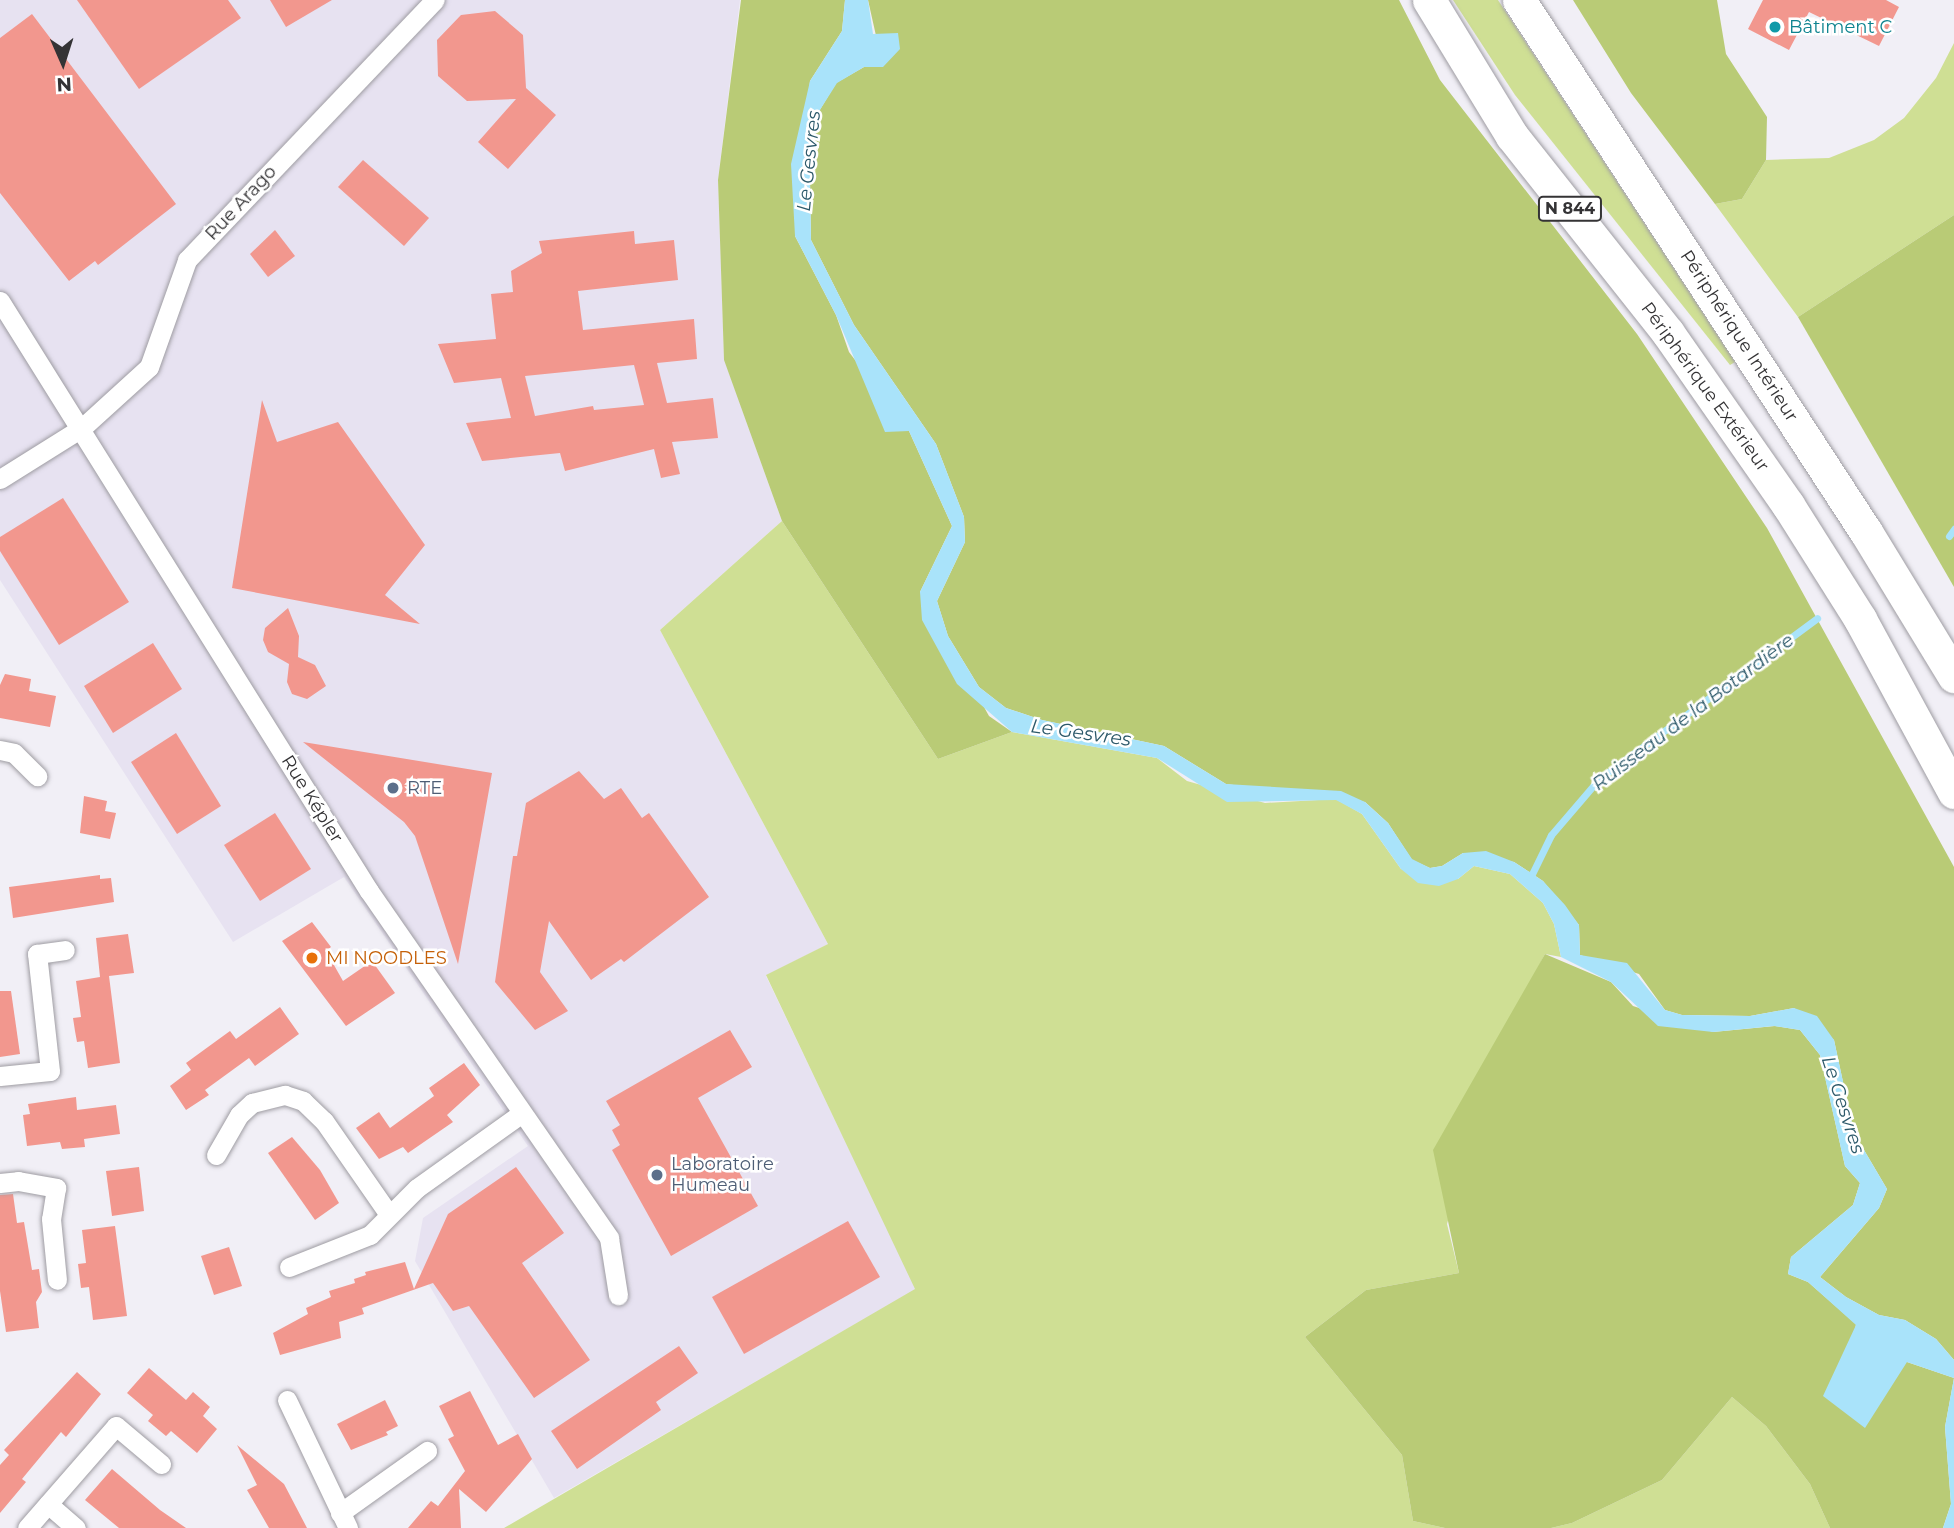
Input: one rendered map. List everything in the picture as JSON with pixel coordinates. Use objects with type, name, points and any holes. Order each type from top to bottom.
[{"type":"highway","name":"Périphérique Extérieur","points":[[1429,0],[1512,136],[1668,333],[1788,505],[1860,619],[1954,792]]},
{"type":"highway","name":"Périphérique Intérieur","points":[[1519,0],[1581,91],[1866,531],[1954,676]]},
{"type":"highway","points":[[1543,0],[1570,45],[1581,91]]},
{"type":"street","name":"Rue Arago","points":[[0,480],[83,427],[149,367],[187,260],[435,0]]},
{"type":"street","name":"Rue Képler","points":[[0,301],[83,427],[369,891],[609,1238],[618,1295]]},
{"type":"street","points":[[0,750],[14,753],[37,776]]},
{"type":"street","points":[[0,1076],[50,1070],[37,954],[65,950]]},
{"type":"street","points":[[216,1155],[239,1115],[252,1103],[285,1095],[303,1101],[324,1121],[388,1213]]},
{"type":"street","points":[[289,1267],[370,1235],[388,1213],[522,1113]]},
{"type":"street","points":[[0,1183],[18,1181],[56,1188],[51,1219],[57,1280]]},
{"type":"street","points":[[287,1400],[344,1520],[428,1451]]},
{"type":"street","points":[[27,1528],[116,1426],[161,1464]]},
{"type":"street","points":[[48,1504],[76,1528]]},
{"type":"shaded area","points":[[0,0],[740,0],[718,180],[724,359],[782,521],[660,630],[828,944],[766,976],[916,1289],[554,1498],[415,1261],[423,1218],[528,1146],[344,877],[233,942],[0,580]]},
{"type":"green space","points":[[741,0],[845,0],[842,31],[810,81],[795,236],[836,315],[849,352],[909,431],[952,526],[920,592],[989,716],[1012,732],[938,759],[782,521],[724,360],[718,180]]},
{"type":"green space","points":[[868,0],[1399,0],[1440,80],[1637,334],[1767,528],[1954,867],[1954,1360],[1936,1339],[1905,1320],[1879,1315],[1846,1297],[1820,1277],[1879,1208],[1887,1189],[1854,1133],[1834,1040],[1794,1008],[1750,1016],[1682,1015],[1665,1010],[1639,974],[1580,955],[1579,925],[1543,881],[1514,862],[1463,853],[1442,866],[1430,868],[1412,860],[1388,823],[1365,802],[1226,784],[1164,746],[1042,720],[1006,708],[979,687],[948,636],[937,601],[965,542],[964,517],[936,444],[854,325],[811,240],[810,179],[818,113],[836,83],[864,67],[883,67]]},
{"type":"green space","points":[[1453,0],[1498,0],[1735,362],[1730,365],[1515,95]]},
{"type":"green space","points":[[1573,0],[1717,0],[1726,54],[1767,117],[1766,160],[1742,199],[1715,204],[1631,93]]},
{"type":"green space","points":[[1954,43],[1954,215],[1798,317],[1715,204],[1742,199],[1766,160],[1829,158],[1874,140],[1904,118],[1936,78]]},
{"type":"green space","points":[[1954,215],[1954,587],[1798,317]]},
{"type":"green space","points":[[782,521],[938,759],[1012,732],[1157,758],[1187,781],[1265,803],[1336,799],[1362,814],[1401,869],[1458,879],[1474,866],[1510,874],[1543,903],[1554,924],[1561,957],[1545,954],[1497,1046],[1447,1224],[1459,1273],[1366,1290],[1305,1337],[1402,1455],[1413,1521],[1445,1528],[504,1528],[915,1289],[766,975],[828,944],[660,630]]},
{"type":"green space","points":[[1545,954],[1611,982],[1633,1006],[1713,1032],[1775,1026],[1800,1030],[1820,1055],[1845,1166],[1860,1183],[1853,1205],[1791,1257],[1788,1274],[1808,1282],[1856,1324],[1855,1330],[1907,1362],[1954,1378],[1945,1427],[1951,1504],[1943,1528],[1830,1528],[1810,1484],[1766,1426],[1732,1397],[1662,1480],[1572,1523],[1551,1528],[1445,1528],[1413,1521],[1402,1455],[1305,1337],[1366,1290],[1459,1273],[1433,1150]]},
{"type":"green space","points":[[1732,1397],[1766,1426],[1810,1484],[1830,1528],[1551,1528],[1572,1523],[1662,1480]]},
{"type":"water","name":"Le Gesvres","points":[[845,0],[868,0],[873,34],[898,33],[900,49],[883,67],[864,67],[837,83],[818,113],[810,179],[811,240],[854,325],[936,444],[964,517],[965,542],[937,601],[948,636],[979,687],[1006,708],[1042,720],[1164,746],[1226,784],[1341,791],[1365,802],[1388,823],[1412,859],[1430,868],[1442,866],[1463,853],[1486,851],[1514,862],[1543,881],[1565,905],[1579,925],[1580,955],[1627,963],[1665,1010],[1682,1015],[1750,1016],[1794,1008],[1817,1016],[1834,1040],[1854,1133],[1887,1189],[1879,1208],[1820,1277],[1846,1297],[1879,1315],[1905,1320],[1936,1339],[1954,1360],[1954,1378],[1907,1362],[1865,1428],[1823,1396],[1856,1325],[1808,1282],[1788,1274],[1791,1257],[1853,1205],[1860,1183],[1845,1166],[1820,1055],[1800,1030],[1774,1026],[1713,1032],[1658,1026],[1611,982],[1561,957],[1554,924],[1543,903],[1510,874],[1474,866],[1458,879],[1439,886],[1418,883],[1401,869],[1362,814],[1336,800],[1227,802],[1157,758],[1012,732],[957,684],[922,620],[920,592],[952,526],[909,431],[885,432],[836,315],[795,236],[791,164],[810,81],[842,31]]},
{"type":"water","points":[[1954,1378],[1954,1528],[1943,1528],[1951,1504],[1945,1427]]},
{"type":"building","points":[[77,0],[228,0],[241,18],[139,89]]},
{"type":"building","points":[[270,0],[332,0],[286,27]]},
{"type":"building","name":"Bâtiment C","points":[[1763,0],[1886,0],[1899,7],[1879,46],[1809,12],[1789,50],[1748,29]]},
{"type":"building","points":[[495,11],[523,35],[526,88],[556,115],[508,169],[478,142],[516,99],[467,101],[438,76],[437,40],[461,15]]},
{"type":"building","points":[[32,14],[176,204],[98,265],[95,261],[69,281],[0,193],[0,38]]},
{"type":"building","points":[[363,160],[429,218],[404,246],[338,187]]},
{"type":"building","points":[[275,230],[295,256],[268,277],[250,254]]},
{"type":"building","points":[[634,231],[635,244],[674,240],[678,280],[578,291],[583,330],[694,319],[697,359],[657,363],[667,403],[713,398],[718,438],[672,442],[680,474],[661,478],[654,449],[565,471],[560,453],[482,461],[466,423],[511,418],[501,378],[454,383],[438,344],[496,339],[491,294],[513,292],[511,271],[542,253],[539,241]],"holes":[[[634,365],[644,405],[594,410],[593,406],[535,416],[525,376]]]},
{"type":"building","points":[[262,400],[277,442],[338,422],[425,545],[385,595],[420,624],[232,588]]},
{"type":"building","points":[[63,498],[129,602],[59,645],[0,551],[0,537]]},
{"type":"building","points":[[288,608],[299,636],[298,657],[315,665],[326,686],[307,699],[292,694],[287,682],[289,664],[268,652],[263,640],[265,628]]},
{"type":"building","points":[[153,643],[182,689],[113,733],[84,686]]},
{"type":"building","points":[[5,674],[31,679],[29,691],[56,696],[50,727],[0,718],[0,685]]},
{"type":"building","points":[[176,733],[221,806],[177,834],[131,762]]},
{"type":"building","points":[[303,742],[492,773],[458,964],[415,836],[404,822]]},
{"type":"building","points":[[579,771],[604,799],[621,788],[642,818],[649,813],[709,897],[624,962],[621,959],[591,980],[549,921],[540,972],[568,1011],[535,1030],[495,982],[513,856],[517,856],[526,803]]},
{"type":"building","points":[[84,796],[107,801],[105,811],[116,813],[110,839],[80,833]]},
{"type":"building","points":[[275,813],[311,869],[260,901],[224,845]]},
{"type":"building","points":[[100,875],[100,879],[111,878],[114,902],[13,918],[9,887]]},
{"type":"building","points":[[312,922],[331,947],[326,951],[343,981],[372,961],[395,993],[346,1026],[282,941]]},
{"type":"building","points":[[128,934],[134,973],[109,976],[120,1063],[88,1068],[84,1041],[77,1042],[73,1018],[81,1017],[76,981],[100,977],[96,938]]},
{"type":"building","points":[[0,991],[11,991],[20,1054],[0,1057]]},
{"type":"building","points":[[280,1007],[299,1034],[255,1066],[249,1058],[205,1090],[209,1095],[186,1110],[170,1086],[191,1070],[186,1063],[230,1031],[236,1039]]},
{"type":"building","points":[[730,1030],[752,1067],[698,1098],[758,1206],[671,1256],[612,1150],[620,1145],[612,1130],[620,1125],[606,1101]]},
{"type":"building","points":[[464,1063],[480,1085],[447,1115],[453,1122],[408,1153],[403,1147],[379,1159],[356,1128],[379,1112],[390,1128],[434,1096],[429,1088]]},
{"type":"building","points":[[76,1097],[77,1110],[116,1105],[120,1134],[84,1139],[85,1147],[62,1149],[60,1142],[27,1146],[23,1115],[30,1114],[28,1104]]},
{"type":"building","points":[[292,1137],[320,1170],[339,1203],[315,1220],[268,1153]]},
{"type":"building","points":[[139,1167],[144,1211],[112,1216],[106,1171]]},
{"type":"building","points":[[516,1167],[564,1233],[522,1263],[590,1360],[534,1398],[469,1306],[453,1311],[433,1283],[362,1308],[364,1314],[339,1322],[341,1338],[280,1355],[273,1333],[308,1314],[306,1308],[331,1297],[329,1291],[355,1283],[354,1279],[366,1275],[365,1272],[405,1262],[414,1289],[448,1214]]},
{"type":"building","points":[[13,1194],[17,1223],[24,1222],[32,1270],[39,1269],[42,1292],[36,1302],[39,1328],[6,1332],[0,1291],[0,1195]]},
{"type":"building","points":[[848,1221],[880,1277],[744,1354],[712,1297]]},
{"type":"building","points":[[115,1226],[127,1316],[93,1320],[89,1287],[81,1288],[78,1264],[86,1263],[82,1230]]},
{"type":"building","points":[[229,1247],[242,1286],[214,1295],[201,1256]]},
{"type":"building","points":[[679,1346],[698,1373],[656,1402],[661,1410],[577,1469],[551,1431]]},
{"type":"building","points":[[149,1368],[186,1400],[193,1392],[210,1407],[203,1416],[217,1429],[197,1453],[171,1431],[166,1436],[148,1421],[153,1415],[127,1393]]},
{"type":"building","points":[[77,1372],[101,1394],[66,1437],[61,1432],[22,1479],[26,1482],[0,1513],[0,1465],[9,1455],[4,1450]]},
{"type":"building","points":[[470,1391],[498,1445],[518,1434],[532,1459],[486,1512],[459,1489],[461,1528],[408,1528],[431,1501],[438,1506],[465,1471],[448,1439],[454,1436],[439,1406]]},
{"type":"building","points":[[385,1400],[398,1426],[386,1432],[388,1435],[351,1450],[337,1424]]},
{"type":"building","points":[[237,1445],[284,1484],[307,1528],[269,1528],[247,1490],[257,1485]]},
{"type":"building","points":[[112,1469],[160,1510],[186,1528],[119,1528],[85,1500]]},
{"type":"waterway","name":"Ruisseau de la Botardière","points":[[1949,536],[1954,529]]},
{"type":"waterway","name":"Ruisseau de la Botardière","points":[[1525,876],[1532,874],[1551,835],[1599,779],[1817,618]]},
{"type":"place","name":"Bâtiment C","points":[[1775,27]]},
{"type":"place","name":"RTE","points":[[393,788]]},
{"type":"place","name":"MI NOODLES","points":[[312,958]]},
{"type":"place","name":"Laboratoire Humeau","points":[[657,1175]]}]
